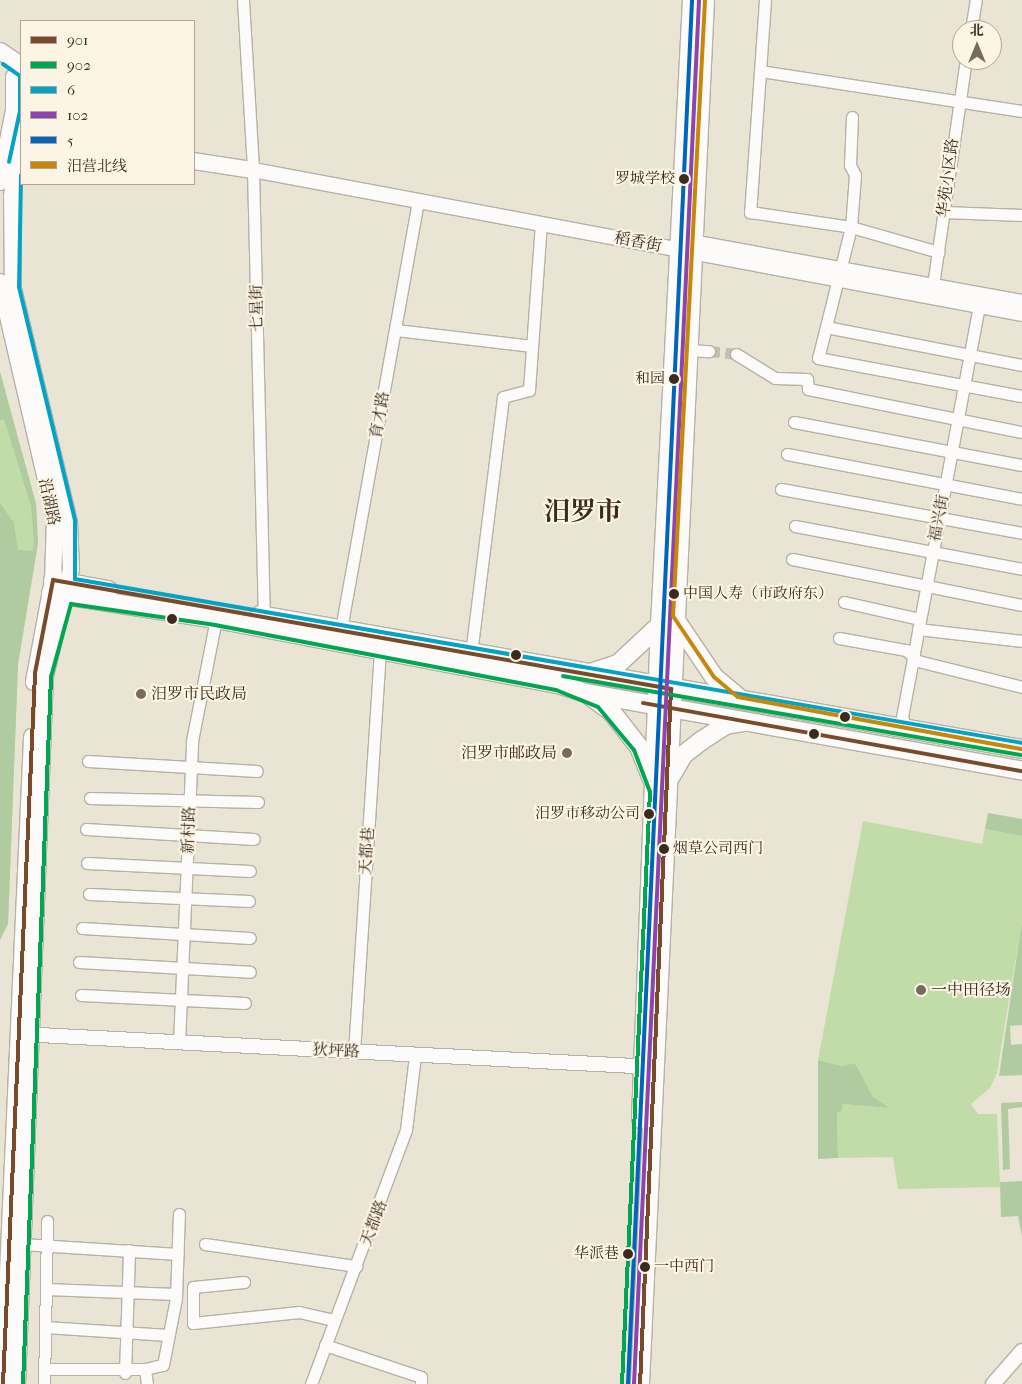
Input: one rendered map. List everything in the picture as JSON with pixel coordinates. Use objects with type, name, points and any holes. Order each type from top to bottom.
[{"type":"main road","points":[[640,1384],[650,1066],[665,706],[666,621],[685,246],[692,0]]},
{"type":"main road","points":[[588,673],[618,664],[666,621],[687,350],[685,246],[705,0]]},
{"type":"main road","points":[[0,51],[14,73],[14,110],[0,182]]},
{"type":"main road","name":"沿湖路","points":[[17,1384],[22,1244],[24,1034],[35,673],[60,588],[62,520],[13,288],[12,196],[20,139]]},
{"type":"main road","points":[[195,153],[253,167]]},
{"type":"main road","points":[[195,162],[253,167]]},
{"type":"main road","name":"沿湖路","points":[[0,282],[62,520]]},
{"type":"main road","points":[[60,588],[264,616],[665,688],[738,697],[1022,750]]},
{"type":"main road","points":[[60,588],[558,684],[586,693],[1022,771]]},
{"type":"main road","points":[[666,621],[714,677],[738,697]]},
{"type":"main road","points":[[586,693],[611,711],[639,747],[662,786]]},
{"type":"main road","points":[[662,786],[683,755],[701,741],[726,725],[749,721]]},
{"type":"main road","name":"沿湖路","points":[[4,1384],[24,1034]]},
{"type":"main road","points":[[628,1384],[650,1066]]},
{"type":"street","name":"七星街","points":[[243,0],[253,167],[264,616]]},
{"type":"street","points":[[765,0],[750,212],[851,227],[939,252]]},
{"type":"street","points":[[973,20],[976,0]]},
{"type":"street","name":"华苑小区路","points":[[933,291],[964,70]]},
{"type":"street","points":[[760,71],[1022,111]]},
{"type":"street","points":[[852,117],[850,165],[855,175],[851,227],[837,273],[818,358],[1022,396]]},
{"type":"street","name":"稻香街","points":[[253,167],[541,224],[685,246],[933,291],[979,306],[1022,314]]},
{"type":"street","points":[[253,167],[685,246]]},
{"type":"street","name":"育才路","points":[[341,629],[418,201]]},
{"type":"street","points":[[944,212],[1022,215]]},
{"type":"street","points":[[471,654],[503,397],[529,390],[541,224]]},
{"type":"street","points":[[933,291],[1022,302]]},
{"type":"street","name":"福兴街","points":[[906,729],[902,717],[979,306]]},
{"type":"street","points":[[826,327],[1022,365]]},
{"type":"street","points":[[396,330],[532,346]]},
{"type":"street","points":[[687,350],[709,351]]},
{"type":"street","points":[[736,354],[775,378],[807,379],[808,390],[1022,432]]},
{"type":"street","points":[[794,422],[1022,465]]},
{"type":"street","points":[[787,454],[1022,499]]},
{"type":"street","points":[[782,489],[1022,534]]},
{"type":"street","points":[[795,526],[1022,568]]},
{"type":"street","points":[[792,559],[1022,605]]},
{"type":"street","points":[[844,602],[919,624],[1022,641]]},
{"type":"street","name":"新村路","points":[[180,1043],[191,766],[216,619]]},
{"type":"street","points":[[839,638],[906,650],[913,658],[1022,687]]},
{"type":"street","name":"天都巷","points":[[354,1052],[380,650]]},
{"type":"street","points":[[88,761],[257,771]]},
{"type":"street","points":[[90,798],[190,802],[258,802]]},
{"type":"street","points":[[86,830],[254,839]]},
{"type":"street","points":[[87,863],[250,871]]},
{"type":"street","points":[[89,894],[249,901]]},
{"type":"street","points":[[82,928],[250,938]]},
{"type":"street","points":[[79,962],[250,972]]},
{"type":"street","points":[[81,995],[245,1003]]},
{"type":"street","name":"狄坪路","points":[[24,1034],[415,1056],[650,1066]]},
{"type":"street","name":"天都路","points":[[311,1384],[333,1320],[356,1266],[406,1130],[415,1056]]},
{"type":"street","points":[[44,1369],[125,1373],[163,1365],[176,1294],[179,1214]]},
{"type":"street","points":[[44,1384],[47,1220]]},
{"type":"street","points":[[22,1244],[178,1254]]},
{"type":"street","points":[[204,1244],[356,1266]]},
{"type":"street","points":[[125,1373],[129,1250]]},
{"type":"street","points":[[244,1282],[193,1287],[193,1322],[299,1312],[333,1320]]},
{"type":"street","points":[[46,1289],[176,1294]]},
{"type":"street","points":[[45,1327],[168,1335]]},
{"type":"street","points":[[324,1345],[421,1377],[421,1384]]},
{"type":"street","points":[[993,1384],[1022,1351]]},
{"type":"street","points":[[1002,1384],[1022,1362]]},
{"type":"street","points":[[146,1369],[147,1384]]},
{"type":"green space","points":[[0,372],[36,504],[38,543],[18,664],[8,924],[0,940]]},
{"type":"green space","points":[[0,372],[36,504],[38,543],[18,664],[8,924],[0,940],[0,503],[14,523],[18,550],[33,551],[34,542],[31,506],[4,419],[0,420]]},
{"type":"green space","points":[[988,813],[1022,819],[1022,836],[985,829]]},
{"type":"green space","name":"一中田径场","points":[[863,821],[982,844],[985,829],[1022,836],[1022,920],[997,1073],[990,1088],[971,1104],[978,1114],[997,1114],[1000,1187],[898,1189],[893,1157],[838,1158],[837,1111],[842,1104],[890,1108],[873,1097],[855,1063],[842,1066],[818,1060]]},
{"type":"green space","points":[[1022,920],[1022,1025],[1010,1026],[1011,1045],[1022,1044],[1022,1075],[999,1076]]},
{"type":"green space","points":[[818,1060],[842,1066],[855,1063],[873,1097],[890,1108],[842,1104],[842,1111],[837,1112],[838,1158],[818,1159]]},
{"type":"green space","points":[[1022,1102],[1022,1107],[1008,1109],[1010,1169],[1003,1170],[1001,1103]]},
{"type":"green space","points":[[1022,1181],[1022,1237],[1018,1216],[1001,1217],[1000,1182]]},
{"type":"tunnel","points":[[709,351],[736,354]]},
{"type":"transit line","name":"5","points":[[628,1384],[692,0]]},
{"type":"transit line","name":"102","points":[[634,1384],[699,0]]},
{"type":"transit line","name":"汨营北线","points":[[705,0],[673,616],[714,677],[738,697],[1022,749]]},
{"type":"transit line","name":"6","points":[[3,64],[20,76],[20,111],[9,162]]},
{"type":"transit line","name":"6","points":[[21,185],[19,287],[75,521],[75,579],[1022,743]]},
{"type":"transit line","name":"901","points":[[3,1384],[35,673],[53,580],[671,689],[640,1384]]},
{"type":"transit line","name":"902","points":[[23,1384],[51,677],[71,604],[215,625],[556,690],[598,707],[634,750],[650,792],[622,1384]]},
{"type":"transit line","name":"902","points":[[563,676],[1021,755]]},
{"type":"transit line","name":"901","points":[[643,703],[1022,771]]},
{"type":"place","name":"罗城学校","points":[[684,179]]},
{"type":"place","name":"和园","points":[[674,379]]},
{"type":"place","name":"中国人寿（市政府东）","points":[[674,594]]},
{"type":"place","name":"汨罗市民政局","points":[[141,694]]},
{"type":"place","name":"汨罗市邮政局","points":[[567,753]]},
{"type":"place","name":"汨罗市移动公司","points":[[649,814]]},
{"type":"place","name":"烟草公司西门","points":[[664,849]]},
{"type":"place","name":"一中田径场","points":[[921,990]]},
{"type":"place","name":"华派巷","points":[[628,1254]]},
{"type":"place","name":"一中西门","points":[[645,1267]]},
{"type":"district","name":"汨罗市","points":[[583,512]]}]
